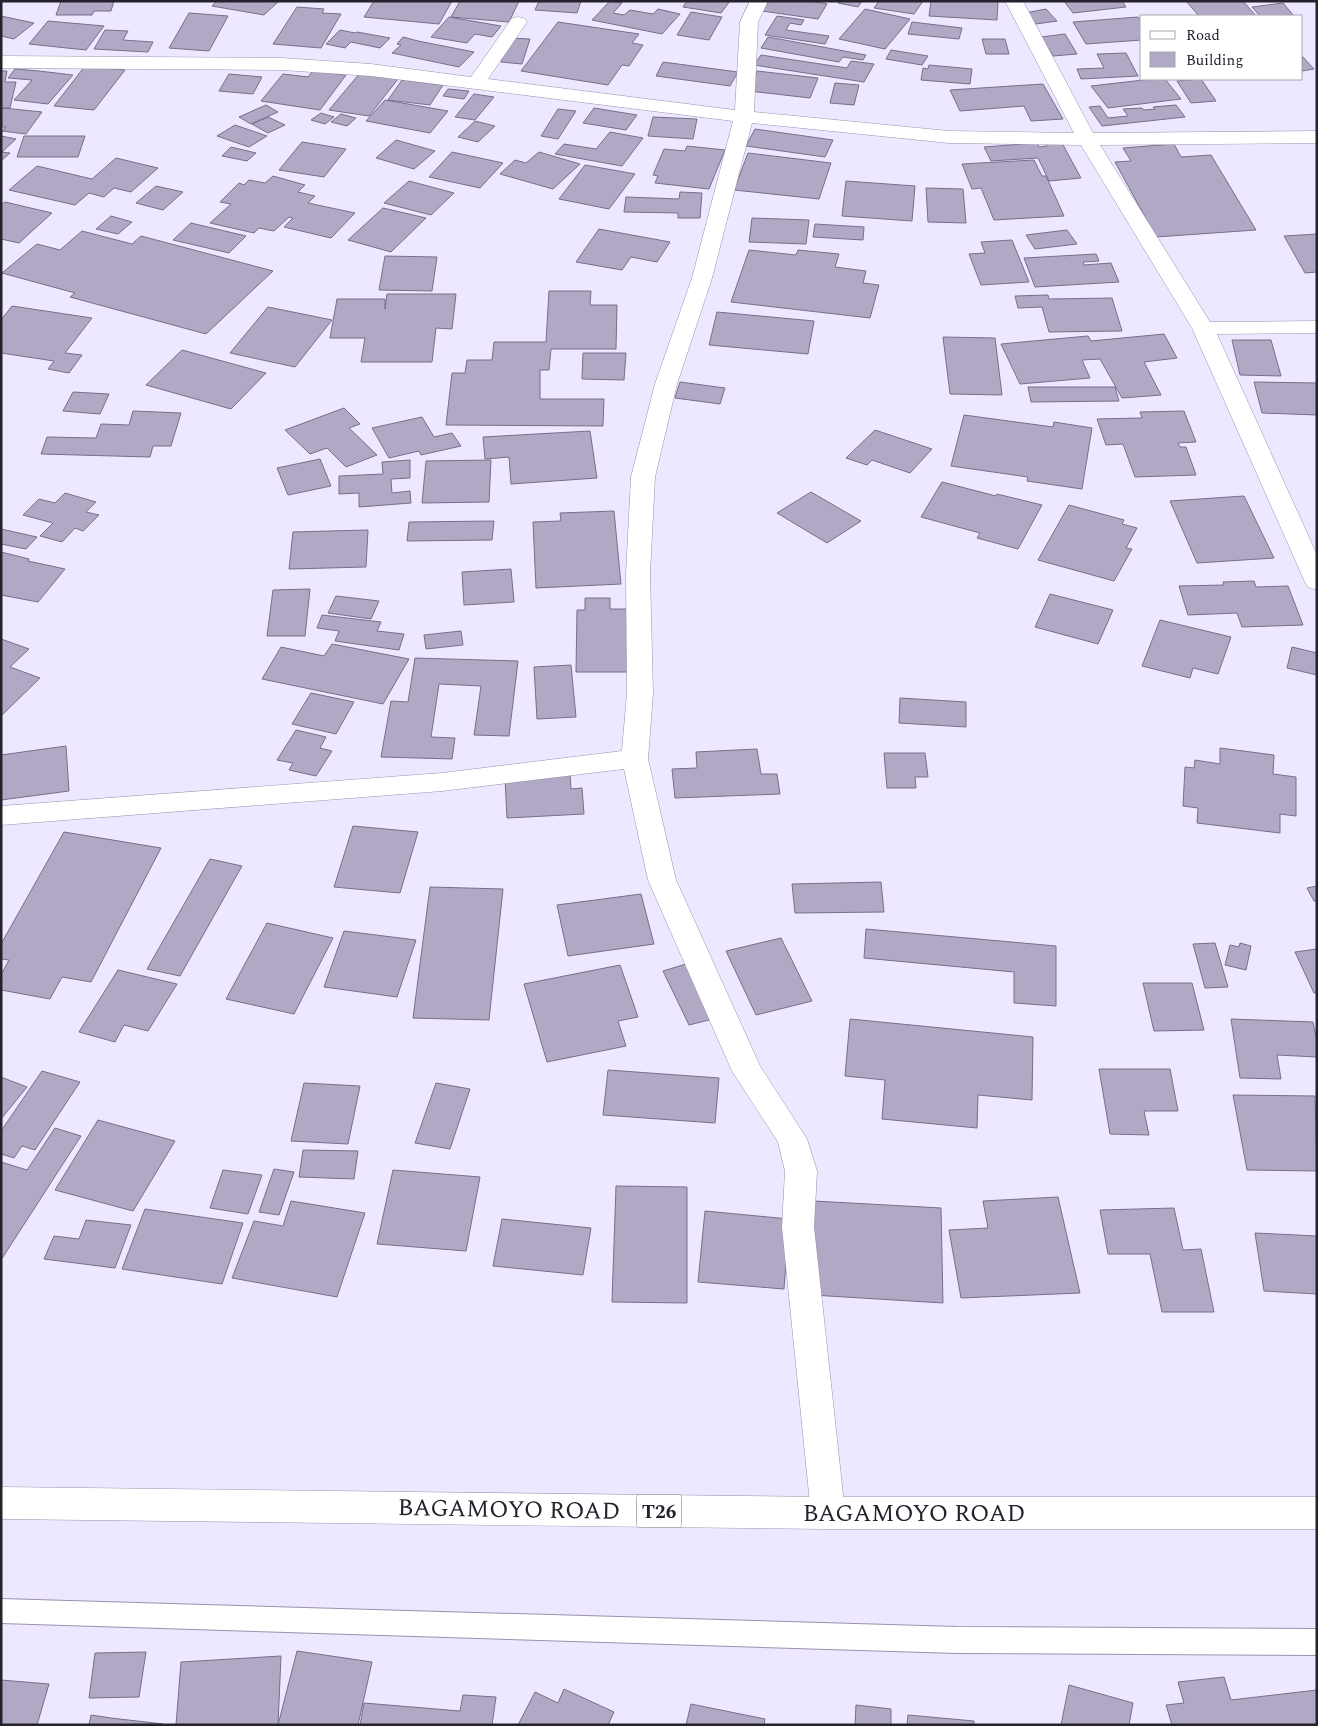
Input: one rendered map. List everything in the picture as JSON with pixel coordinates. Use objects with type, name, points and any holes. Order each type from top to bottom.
[{"type":"main road","points":[[760,1],[749,22],[744,117],[702,278],[666,384],[643,476],[638,574],[640,693],[635,760],[662,880],[748,1071],[792,1139],[801,1171],[798,1227],[828,1513]]},
{"type":"main road","points":[[1014,1],[1087,140],[1203,328],[1305,529],[1317,582]]},
{"type":"main road","points":[[475,84],[518,22]]},
{"type":"main road","points":[[1,62],[282,64],[371,70],[744,117],[949,137],[1087,140],[1317,136]]},
{"type":"main road","points":[[1203,328],[1317,327]]},
{"type":"main road","points":[[1,816],[442,782],[635,760]]},
{"type":"main road","name":"BAGAMOYO ROAD","points":[[1,1503],[828,1513],[1317,1513]]},
{"type":"lane","points":[[1,1611],[957,1640],[1317,1642]]},
{"type":"building","points":[[61,1],[114,1],[111,11],[94,11],[92,15],[56,15]]},
{"type":"building","points":[[217,1],[279,1],[264,15],[212,6]]},
{"type":"building","points":[[374,1],[452,1],[439,24],[364,17]]},
{"type":"building","points":[[460,1],[519,1],[509,22],[451,17]]},
{"type":"building","points":[[539,1],[581,1],[577,13],[535,10]]},
{"type":"building","points":[[610,1],[622,3],[613,13],[624,15],[630,10],[653,14],[658,9],[680,14],[662,34],[592,20]]},
{"type":"building","points":[[687,1],[730,1],[721,13],[683,7]]},
{"type":"building","points":[[769,1],[810,1],[827,4],[818,19],[762,11]]},
{"type":"building","points":[[839,1],[862,1],[858,7],[838,3]]},
{"type":"building","points":[[879,1],[923,1],[914,14],[874,8]]},
{"type":"building","points":[[931,1],[998,1],[997,20],[929,16]]},
{"type":"building","points":[[1064,1],[1122,1],[1126,7],[1073,13]]},
{"type":"building","points":[[1186,1],[1243,1],[1255,15],[1198,15]]},
{"type":"building","points":[[1283,3],[1293,15],[1259,15],[1252,7]]},
{"type":"building","points":[[297,7],[324,9],[322,13],[341,14],[321,48],[273,44]]},
{"type":"building","points":[[865,9],[910,19],[885,49],[839,39]]},
{"type":"building","points":[[1046,9],[1057,21],[1036,24],[1025,13]]},
{"type":"building","points":[[691,12],[722,17],[709,40],[677,35]]},
{"type":"building","points":[[189,13],[228,16],[209,51],[169,48]]},
{"type":"building","points":[[1,16],[34,23],[14,39],[1,36]]},
{"type":"building","points":[[777,16],[804,20],[801,25],[790,23],[786,30],[829,36],[825,44],[765,35]]},
{"type":"building","points":[[449,17],[501,26],[492,37],[475,34],[467,43],[431,37]]},
{"type":"building","points":[[1138,17],[1140,20],[1140,40],[1086,44],[1073,22]]},
{"type":"building","points":[[48,21],[104,26],[86,50],[29,44]]},
{"type":"building","points":[[558,22],[639,34],[632,43],[643,45],[629,66],[622,65],[608,85],[521,71]]},
{"type":"building","points":[[912,22],[962,28],[959,39],[908,34]]},
{"type":"building","points":[[105,30],[128,31],[123,40],[153,42],[148,52],[94,49]]},
{"type":"building","points":[[340,30],[390,38],[380,48],[351,42],[345,48],[326,44]]},
{"type":"building","points":[[1065,34],[1077,54],[1053,56],[1041,37]]},
{"type":"building","points":[[403,37],[474,52],[459,67],[392,53],[401,45],[397,44]]},
{"type":"building","points":[[768,37],[866,55],[863,60],[843,57],[839,62],[761,48]]},
{"type":"building","points":[[510,38],[530,39],[522,64],[501,62]]},
{"type":"building","points":[[982,39],[1005,39],[1009,54],[986,54]]},
{"type":"building","points":[[891,50],[928,56],[922,65],[886,59]]},
{"type":"building","points":[[1126,53],[1138,76],[1081,79],[1077,69],[1104,68],[1097,54]]},
{"type":"building","points":[[761,55],[847,68],[851,61],[874,64],[864,82],[754,65]]},
{"type":"building","points":[[1303,57],[1314,69],[1303,71]]},
{"type":"building","points":[[663,62],[738,72],[730,86],[656,76]]},
{"type":"building","points":[[929,65],[972,69],[970,84],[921,80],[923,68],[928,69]]},
{"type":"building","points":[[85,66],[125,70],[94,110],[54,106]]},
{"type":"building","points":[[15,69],[73,75],[48,104],[14,100],[32,80],[8,78]]},
{"type":"building","points":[[1,71],[7,71],[5,82],[16,82],[10,108],[1,108]]},
{"type":"building","points":[[313,71],[346,75],[320,110],[261,101],[283,74],[308,77]]},
{"type":"building","points":[[757,71],[818,78],[810,98],[749,91]]},
{"type":"building","points":[[360,73],[398,79],[369,116],[329,110]]},
{"type":"building","points":[[229,74],[262,77],[253,94],[219,91]]},
{"type":"building","points":[[402,80],[443,85],[430,105],[388,100]]},
{"type":"building","points":[[1143,80],[1166,80],[1181,99],[1108,108],[1091,86]]},
{"type":"building","points":[[1202,80],[1216,101],[1191,103],[1177,81]]},
{"type":"building","points":[[835,83],[859,85],[854,105],[830,103]]},
{"type":"building","points":[[1043,84],[1063,119],[1031,121],[1024,106],[960,111],[950,90]]},
{"type":"building","points":[[448,89],[469,91],[464,99],[443,96]]},
{"type":"building","points":[[474,94],[494,97],[475,120],[455,117]]},
{"type":"building","points":[[385,100],[448,111],[430,133],[366,121]]},
{"type":"building","points":[[266,105],[278,112],[251,124],[239,117]]},
{"type":"building","points":[[1176,105],[1185,117],[1102,126],[1089,107],[1100,106],[1108,118],[1128,116],[1123,109],[1142,108],[1144,110],[1155,109],[1153,107]]},
{"type":"building","points":[[3,108],[42,112],[26,134],[2,131],[6,127],[1,127],[1,111]]},
{"type":"building","points":[[594,108],[637,115],[626,130],[583,123]]},
{"type":"building","points":[[558,109],[576,111],[558,139],[541,136]]},
{"type":"building","points":[[321,113],[334,117],[325,124],[311,120]]},
{"type":"building","points":[[341,114],[356,118],[347,126],[331,122]]},
{"type":"building","points":[[268,117],[285,125],[268,133],[252,124]]},
{"type":"building","points":[[653,117],[697,119],[693,139],[648,136]]},
{"type":"building","points":[[475,121],[495,126],[478,142],[458,137]]},
{"type":"building","points":[[235,125],[267,136],[249,147],[217,136]]},
{"type":"building","points":[[755,129],[833,140],[825,157],[746,146]]},
{"type":"building","points":[[610,132],[643,138],[622,166],[555,154],[564,144],[596,149]]},
{"type":"building","points":[[1,136],[16,139],[2,152],[10,153],[1,161]]},
{"type":"building","points":[[24,136],[85,136],[78,157],[17,157]]},
{"type":"building","points":[[396,140],[435,151],[414,169],[376,158]]},
{"type":"building","points":[[302,142],[346,149],[324,177],[279,170]]},
{"type":"building","points":[[1037,143],[1039,147],[1047,146],[1045,144],[1062,143],[1081,178],[1049,181],[1038,158],[991,161],[984,147]]},
{"type":"building","points":[[1174,144],[1181,157],[1211,155],[1256,230],[1156,237],[1115,162],[1131,161],[1123,148]]},
{"type":"building","points":[[687,146],[725,150],[709,189],[655,183],[658,176],[653,175],[664,149],[685,151]]},
{"type":"building","points":[[231,147],[256,153],[247,161],[222,156]]},
{"type":"building","points":[[452,152],[503,163],[480,188],[429,177]]},
{"type":"building","points":[[539,152],[580,164],[553,189],[500,174],[515,160],[526,163]]},
{"type":"building","points":[[748,153],[831,163],[819,199],[734,190]]},
{"type":"building","points":[[116,158],[158,168],[131,192],[114,188],[104,197],[89,193],[75,205],[9,190],[37,166],[92,179]]},
{"type":"building","points":[[1034,160],[1042,176],[1046,176],[1064,216],[994,220],[981,188],[972,189],[962,164]]},
{"type":"building","points":[[585,165],[635,174],[609,209],[559,199]]},
{"type":"building","points":[[273,176],[305,185],[298,192],[315,196],[308,203],[355,213],[331,238],[284,227],[293,218],[289,217],[274,231],[259,228],[254,233],[210,223],[231,204],[220,202],[239,183],[244,185],[249,180],[265,183]]},
{"type":"building","points":[[409,181],[454,193],[431,215],[384,203]]},
{"type":"building","points":[[846,181],[915,186],[912,221],[842,216]]},
{"type":"building","points":[[156,186],[183,192],[163,210],[136,203]]},
{"type":"building","points":[[926,188],[963,189],[966,223],[928,222]]},
{"type":"building","points":[[680,192],[702,193],[700,218],[678,218],[678,213],[624,212],[626,197],[679,199]]},
{"type":"building","points":[[5,202],[52,213],[19,243],[1,239],[1,205]]},
{"type":"building","points":[[383,208],[426,218],[391,252],[348,240]]},
{"type":"building","points":[[111,216],[132,222],[118,234],[96,229]]},
{"type":"building","points":[[752,218],[809,220],[806,244],[749,242]]},
{"type":"building","points":[[191,223],[246,236],[229,253],[173,240]]},
{"type":"building","points":[[815,224],[864,227],[863,240],[813,237]]},
{"type":"building","points":[[599,229],[670,242],[657,262],[631,257],[622,270],[576,262]]},
{"type":"building","points":[[1067,230],[1077,244],[1035,249],[1026,235]]},
{"type":"building","points":[[82,231],[132,244],[141,236],[273,271],[206,334],[70,297],[75,293],[2,273],[37,244],[60,250]]},
{"type":"building","points":[[1317,234],[1317,272],[1305,273],[1284,236]]},
{"type":"building","points":[[1012,240],[1029,282],[981,285],[969,254],[985,253],[981,242]]},
{"type":"building","points":[[749,250],[796,255],[798,250],[839,254],[835,267],[866,271],[863,283],[879,285],[870,318],[731,302]]},
{"type":"building","points":[[1096,254],[1099,261],[1083,262],[1084,265],[1111,263],[1119,282],[1035,287],[1024,258]]},
{"type":"building","points":[[385,256],[437,257],[432,291],[379,290]]},
{"type":"building","points":[[549,291],[591,291],[590,305],[617,305],[616,349],[551,349],[549,370],[540,370],[540,399],[604,399],[603,426],[446,425],[452,373],[465,373],[467,360],[492,360],[494,342],[546,342]]},
{"type":"building","points":[[387,294],[456,294],[452,329],[436,328],[432,362],[361,362],[365,338],[330,338],[337,299],[385,299],[385,309]]},
{"type":"building","points":[[1048,295],[1049,299],[1112,298],[1122,331],[1049,332],[1042,307],[1018,308],[1015,296]]},
{"type":"building","points":[[12,306],[92,318],[65,353],[82,355],[69,373],[48,369],[54,361],[1,353],[1,320]]},
{"type":"building","points":[[268,307],[332,320],[295,367],[230,353]]},
{"type":"building","points":[[717,312],[814,321],[808,354],[709,345]]},
{"type":"building","points":[[1164,334],[1177,358],[1144,362],[1161,395],[1122,398],[1100,359],[1082,360],[1090,378],[1020,384],[1001,344],[1088,336],[1091,341]]},
{"type":"building","points":[[943,337],[995,338],[1002,395],[950,394]]},
{"type":"building","points":[[1232,340],[1271,340],[1281,376],[1240,375]]},
{"type":"building","points":[[182,350],[266,373],[231,409],[146,385]]},
{"type":"building","points":[[583,353],[626,353],[624,380],[582,379]]},
{"type":"building","points":[[680,382],[725,388],[720,404],[675,398]]},
{"type":"building","points":[[1254,382],[1317,383],[1317,415],[1262,413]]},
{"type":"building","points":[[1028,387],[1115,387],[1119,401],[1031,402]]},
{"type":"building","points":[[73,392],[109,394],[100,414],[63,411]]},
{"type":"building","points":[[344,408],[360,424],[349,428],[377,455],[346,467],[327,448],[310,454],[285,430]]},
{"type":"building","points":[[133,411],[181,413],[171,446],[153,446],[150,457],[41,454],[47,437],[96,438],[101,424],[129,425]]},
{"type":"building","points":[[1184,411],[1196,442],[1178,443],[1180,447],[1186,447],[1196,475],[1135,477],[1123,444],[1106,445],[1097,419],[1142,418],[1140,412]]},
{"type":"building","points":[[964,415],[1053,427],[1054,422],[1092,428],[1082,489],[1027,481],[1028,477],[951,466]]},
{"type":"building","points":[[422,417],[434,437],[452,433],[461,446],[421,455],[419,451],[389,458],[372,428]]},
{"type":"building","points":[[875,430],[932,449],[910,473],[872,460],[867,465],[846,458]]},
{"type":"building","points":[[590,431],[597,478],[511,484],[509,457],[485,459],[483,437]]},
{"type":"building","points":[[320,459],[331,486],[288,495],[277,468]]},
{"type":"building","points":[[410,460],[410,478],[391,479],[392,493],[410,491],[411,503],[359,507],[359,493],[339,494],[339,476],[383,474],[382,462]]},
{"type":"building","points":[[491,460],[489,502],[422,503],[426,461]]},
{"type":"building","points":[[942,482],[996,496],[997,494],[1042,505],[1018,549],[977,538],[980,533],[921,517]]},
{"type":"building","points":[[811,492],[861,521],[827,543],[777,513]]},
{"type":"building","points":[[65,493],[96,502],[86,512],[99,515],[83,531],[75,528],[62,542],[40,536],[53,523],[23,515],[39,499],[55,503]]},
{"type":"building","points":[[1244,496],[1274,558],[1197,563],[1170,501]]},
{"type":"building","points":[[1069,505],[1124,520],[1122,524],[1137,528],[1126,548],[1132,549],[1114,581],[1038,560]]},
{"type":"building","points":[[614,511],[621,584],[536,588],[533,522],[561,521],[560,513]]},
{"type":"building","points":[[494,521],[492,540],[407,541],[409,522]]},
{"type":"building","points":[[1,529],[37,537],[26,549],[1,544]]},
{"type":"building","points":[[368,530],[366,567],[289,569],[293,532]]},
{"type":"building","points":[[1,552],[29,559],[28,561],[65,569],[38,602],[1,595]]},
{"type":"building","points":[[511,569],[514,602],[464,605],[462,572]]},
{"type":"building","points":[[1254,581],[1256,587],[1288,586],[1303,625],[1242,627],[1237,613],[1188,615],[1179,586],[1224,585],[1223,582]]},
{"type":"building","points":[[310,589],[305,636],[267,636],[273,590]]},
{"type":"building","points":[[1050,594],[1113,610],[1098,644],[1035,627]]},
{"type":"building","points":[[336,596],[379,601],[371,619],[328,613]]},
{"type":"building","points":[[585,598],[610,598],[610,609],[631,609],[632,672],[576,672],[577,610],[585,610]]},
{"type":"building","points":[[322,615],[381,622],[377,631],[404,634],[399,650],[335,641],[339,631],[317,628]]},
{"type":"building","points":[[1160,620],[1231,637],[1218,674],[1193,668],[1190,678],[1142,666]]},
{"type":"building","points":[[461,631],[463,645],[426,649],[424,635]]},
{"type":"building","points":[[1,639],[29,649],[10,667],[40,678],[1,716]]},
{"type":"building","points":[[332,644],[409,659],[383,704],[262,679],[281,647],[324,656]]},
{"type":"building","points":[[1292,647],[1317,653],[1317,675],[1287,668]]},
{"type":"building","points":[[415,658],[518,661],[509,736],[474,735],[481,686],[439,684],[431,737],[455,738],[452,759],[381,757],[391,701],[408,702]]},
{"type":"building","points":[[571,665],[576,717],[537,719],[534,667]]},
{"type":"building","points":[[311,693],[354,702],[336,734],[292,724]]},
{"type":"building","points":[[900,698],[966,702],[966,727],[899,723]]},
{"type":"building","points":[[296,730],[326,737],[320,748],[332,751],[316,776],[289,770],[293,763],[277,760]]},
{"type":"building","points":[[66,746],[69,791],[1,800],[1,755]]},
{"type":"building","points":[[1220,748],[1274,755],[1273,774],[1296,777],[1296,816],[1280,814],[1280,833],[1197,823],[1198,808],[1183,806],[1185,767],[1194,768],[1195,760],[1220,764]]},
{"type":"building","points":[[757,749],[761,774],[777,774],[780,794],[675,798],[672,769],[697,768],[696,752]]},
{"type":"building","points":[[884,753],[925,753],[928,777],[915,777],[916,788],[887,788]]},
{"type":"building","points":[[570,774],[571,789],[582,788],[584,814],[507,818],[505,778]]},
{"type":"building","points":[[353,826],[418,832],[400,893],[334,887]]},
{"type":"building","points":[[64,832],[161,848],[91,982],[62,977],[50,999],[1,990],[1,975],[9,960],[1,959],[1,944]]},
{"type":"building","points":[[210,859],[242,866],[180,976],[147,969]]},
{"type":"building","points":[[881,882],[884,912],[795,913],[792,884]]},
{"type":"building","points":[[1317,886],[1317,901],[1314,901],[1307,888]]},
{"type":"building","points":[[430,887],[503,889],[489,1020],[413,1018]]},
{"type":"building","points":[[641,894],[654,944],[568,956],[557,905]]},
{"type":"building","points":[[267,923],[333,938],[294,1014],[226,999]]},
{"type":"building","points":[[866,929],[1056,946],[1056,1006],[1014,1003],[1014,972],[864,958]]},
{"type":"building","points":[[344,931],[416,940],[397,997],[324,987]]},
{"type":"building","points":[[781,938],[812,1001],[756,1015],[726,951]]},
{"type":"building","points":[[1215,943],[1228,987],[1205,988],[1193,944]]},
{"type":"building","points":[[1240,943],[1251,946],[1246,970],[1225,965],[1230,945],[1239,947]]},
{"type":"building","points":[[1317,949],[1317,993],[1314,993],[1295,952]]},
{"type":"building","points":[[686,964],[713,1019],[689,1025],[663,971]]},
{"type":"building","points":[[620,965],[638,1017],[618,1021],[626,1046],[547,1062],[524,984]]},
{"type":"building","points":[[118,970],[177,984],[148,1031],[124,1025],[115,1042],[79,1032]]},
{"type":"building","points":[[1143,983],[1192,983],[1204,1030],[1154,1031]]},
{"type":"building","points":[[850,1019],[1033,1037],[1032,1100],[978,1095],[977,1128],[882,1119],[885,1080],[845,1076]]},
{"type":"building","points":[[1231,1019],[1313,1022],[1317,1042],[1317,1057],[1277,1055],[1281,1079],[1240,1078]]},
{"type":"building","points":[[1099,1069],[1170,1069],[1178,1111],[1144,1111],[1149,1135],[1110,1134]]},
{"type":"building","points":[[608,1070],[719,1078],[715,1123],[603,1115]]},
{"type":"building","points":[[42,1071],[80,1082],[35,1150],[22,1146],[14,1158],[1,1154],[1,1131]]},
{"type":"building","points":[[1,1077],[27,1087],[1,1119]]},
{"type":"building","points":[[304,1083],[360,1086],[348,1144],[291,1141]]},
{"type":"building","points":[[436,1083],[470,1089],[450,1149],[415,1143]]},
{"type":"building","points":[[1233,1095],[1315,1096],[1317,1171],[1247,1170]]},
{"type":"building","points":[[98,1120],[175,1141],[133,1211],[55,1190]]},
{"type":"building","points":[[55,1128],[81,1136],[1,1260],[1,1162],[27,1170]]},
{"type":"building","points":[[303,1150],[358,1151],[354,1179],[299,1177]]},
{"type":"building","points":[[274,1169],[294,1172],[279,1215],[259,1212]]},
{"type":"building","points":[[223,1170],[262,1175],[248,1214],[210,1208]]},
{"type":"building","points":[[393,1170],[480,1177],[466,1251],[377,1244]]},
{"type":"building","points":[[616,1186],[687,1187],[687,1303],[612,1302]]},
{"type":"building","points":[[1058,1197],[1080,1293],[961,1298],[949,1230],[988,1228],[983,1201]]},
{"type":"building","points":[[291,1201],[365,1213],[337,1297],[232,1278],[254,1221],[283,1226]]},
{"type":"building","points":[[814,1201],[941,1208],[943,1303],[812,1295]]},
{"type":"building","points":[[1174,1208],[1183,1250],[1201,1249],[1214,1312],[1162,1312],[1150,1254],[1108,1254],[1100,1210]]},
{"type":"building","points":[[145,1209],[243,1223],[222,1284],[122,1269]]},
{"type":"building","points":[[705,1211],[789,1219],[784,1289],[698,1282]]},
{"type":"building","points":[[502,1219],[591,1228],[583,1275],[493,1266]]},
{"type":"building","points":[[86,1220],[131,1225],[115,1268],[44,1259],[54,1236],[79,1239]]},
{"type":"building","points":[[1255,1233],[1317,1236],[1317,1294],[1264,1291]]},
{"type":"building","points":[[297,1651],[372,1662],[358,1725],[278,1725]]},
{"type":"building","points":[[146,1652],[139,1697],[89,1698],[95,1653]]},
{"type":"building","points":[[281,1656],[278,1725],[176,1725],[181,1662]]},
{"type":"building","points":[[1224,1677],[1231,1700],[1317,1690],[1317,1725],[1172,1725],[1166,1705],[1184,1703],[1178,1682]]},
{"type":"building","points":[[1,1680],[49,1684],[37,1725],[1,1725]]},
{"type":"building","points":[[1069,1685],[1133,1703],[1129,1725],[1061,1725]]},
{"type":"building","points":[[564,1689],[614,1712],[608,1725],[518,1725],[535,1692],[558,1703]]},
{"type":"building","points":[[463,1695],[496,1697],[492,1725],[360,1725],[364,1703],[460,1711]]},
{"type":"building","points":[[691,1704],[765,1719],[764,1725],[686,1725]]},
{"type":"building","points":[[856,1705],[891,1709],[891,1725],[855,1725]]},
{"type":"building","points":[[91,1715],[111,1718],[163,1724],[89,1725]]},
{"type":"building","points":[[908,1715],[974,1721],[974,1725],[907,1725]]}]
